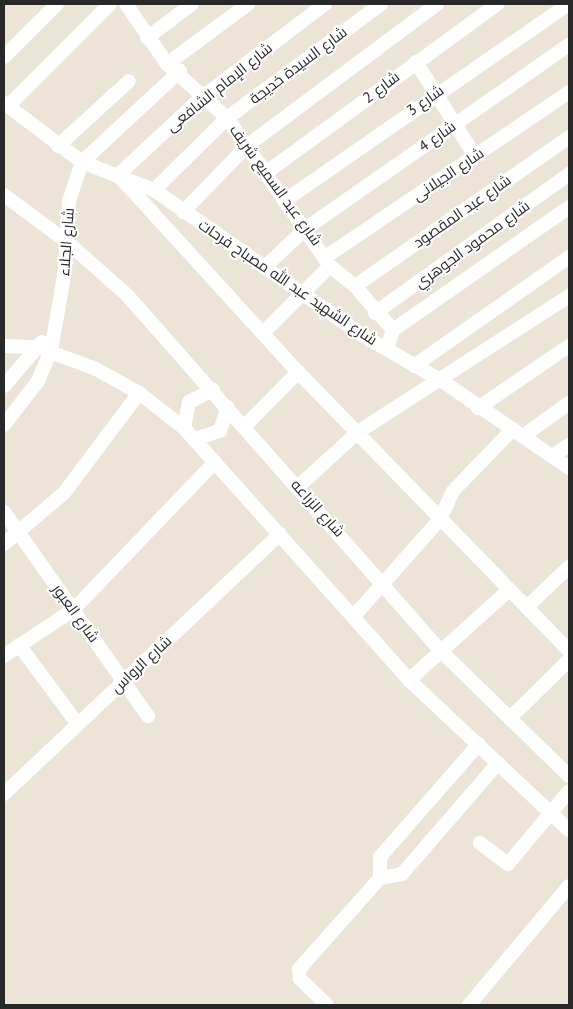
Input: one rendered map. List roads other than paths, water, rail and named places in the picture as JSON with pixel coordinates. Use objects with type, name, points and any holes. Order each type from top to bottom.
[{"type":"street","points":[[4,57],[57,4]]},
{"type":"street","points":[[6,105],[110,4]]},
{"type":"street","name":"شارع عبد السميع شريف","points":[[126,4],[147,38],[167,64],[180,72],[201,98],[227,118],[248,145],[284,200],[328,261],[355,286],[375,314],[393,330]]},
{"type":"street","points":[[147,38],[192,4]]},
{"type":"street","points":[[167,64],[248,4]]},
{"type":"street","name":"شارع الإمام الشافعى","points":[[118,175],[201,98],[325,4]]},
{"type":"street","name":"شارع السيدة خديجة","points":[[154,190],[227,118],[381,4]]},
{"type":"street","points":[[182,212],[248,145],[437,4]]},
{"type":"street","name":"شارع 2","points":[[267,172],[497,4]]},
{"type":"street","name":"شارع 3","points":[[284,200],[435,93],[568,4]]},
{"type":"street","name":"شارع 4","points":[[266,266],[306,229],[569,45]]},
{"type":"street","points":[[416,62],[475,156]]},
{"type":"street","points":[[82,162],[180,72]]},
{"type":"street","points":[[58,146],[129,81]]},
{"type":"street","name":"شارع الجيلانى","points":[[264,332],[306,293],[328,261],[475,156],[569,92]]},
{"type":"street","name":"شارع الشهيد عبد الله مصباح فرحات","points":[[6,105],[58,146],[82,162],[154,190],[182,212],[414,366],[442,381],[478,408],[518,432],[569,468]]},
{"type":"street","name":"شارع عبد المقصود","points":[[355,286],[569,137]]},
{"type":"street","name":"شارع الجلاء","points":[[4,425],[38,381],[51,352],[58,324],[69,201],[82,162]]},
{"type":"street","name":"شارع محمود الجوهري","points":[[375,314],[569,174]]},
{"type":"street","points":[[118,175],[264,332],[298,372],[358,432],[508,591],[528,606],[569,651]]},
{"type":"street","name":"شارع الزراعه","points":[[4,195],[66,241],[127,295],[386,583],[443,653],[569,776]]},
{"type":"street","points":[[387,348],[393,330],[569,207]]},
{"type":"street","points":[[414,366],[569,257]]},
{"type":"street","points":[[299,486],[358,432],[442,381],[569,296]]},
{"type":"street","points":[[4,386],[58,324]]},
{"type":"street","points":[[4,346],[37,347],[96,369],[139,393],[184,428],[354,616],[409,680],[569,830]]},
{"type":"street","points":[[478,408],[569,346]]},
{"type":"street","points":[[245,426],[298,372]]},
{"type":"street","points":[[184,428],[189,402],[213,390]]},
{"type":"street","points":[[4,544],[20,533],[64,493],[139,393]]},
{"type":"street","points":[[354,616],[386,583],[440,519],[453,491],[518,432],[569,403]]},
{"type":"street","points":[[195,439],[220,431],[228,407]]},
{"type":"street","points":[[552,456],[569,445]]},
{"type":"street","points":[[4,656],[73,610],[215,462]]},
{"type":"street","name":"شارع العبور","points":[[4,512],[148,716]]},
{"type":"street","name":"شارع الرواس","points":[[4,794],[77,723],[280,534]]},
{"type":"street","points":[[528,606],[569,567]]},
{"type":"street","points":[[409,680],[443,653],[508,591]]},
{"type":"street","points":[[19,645],[77,723]]},
{"type":"street","points":[[510,718],[569,660]]},
{"type":"street","points":[[380,878],[380,857],[479,744]]},
{"type":"street","points":[[327,1005],[300,979],[299,969],[380,878],[402,874],[498,763]]},
{"type":"street","points":[[480,843],[508,864],[569,792]]},
{"type":"street","points":[[469,1005],[569,886]]}]
